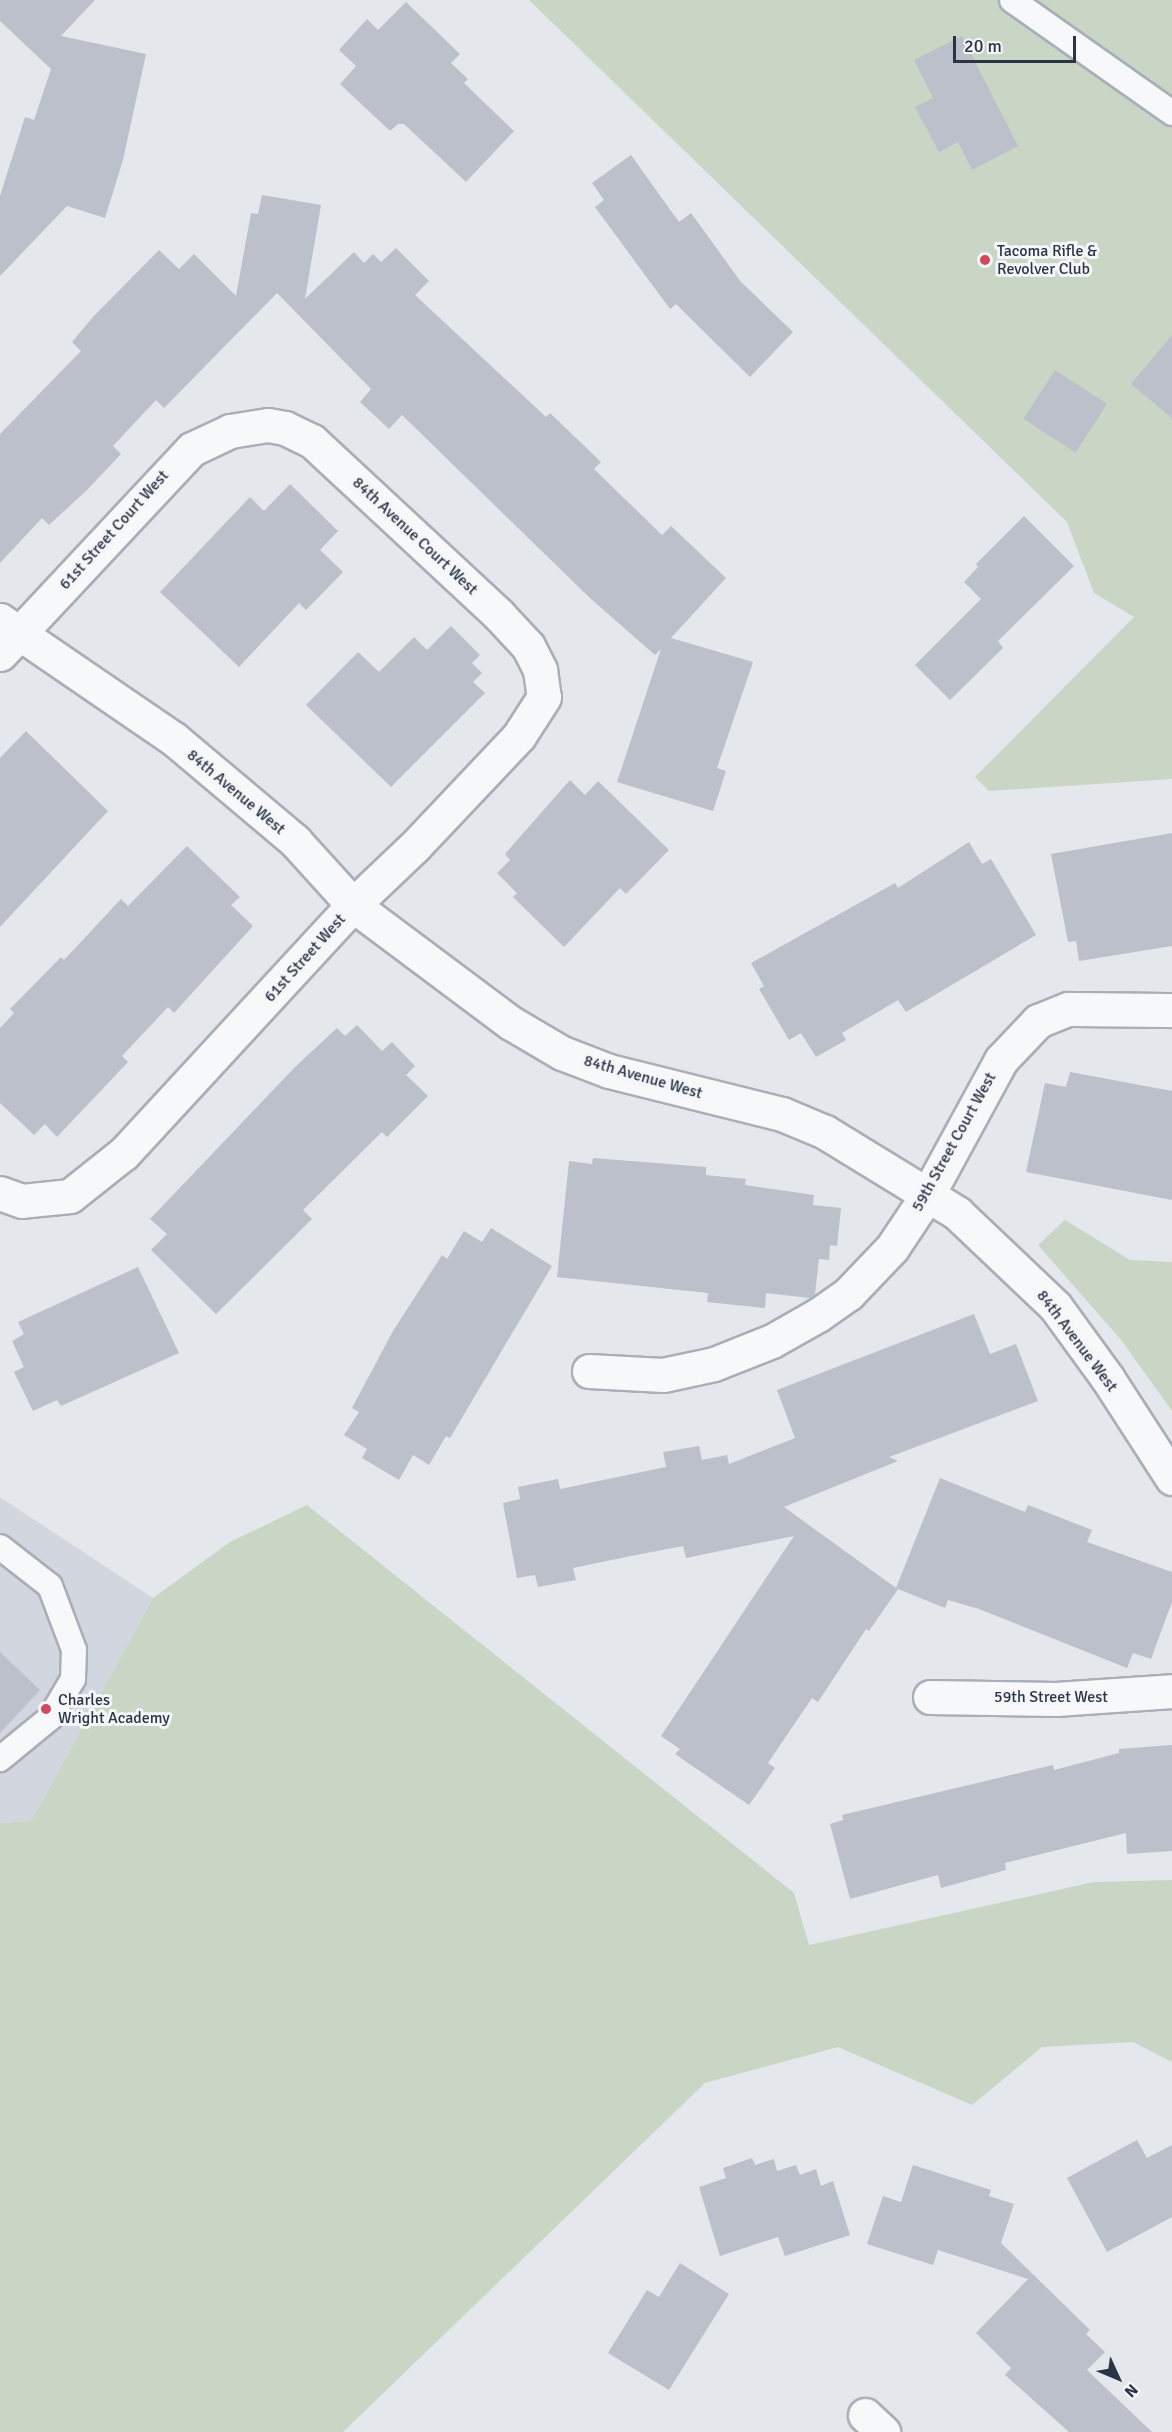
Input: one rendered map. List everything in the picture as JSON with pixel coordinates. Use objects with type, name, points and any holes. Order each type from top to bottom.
[{"type":"street","name":"84th Avenue Court West","points":[[244,429],[268,425],[285,428],[312,441],[338,464],[528,646],[540,670],[544,697]]},
{"type":"street","name":"61st Street Court West","points":[[7,636],[178,461],[211,438],[244,429]]},
{"type":"street","name":"84th Avenue West","points":[[7,636],[174,739],[295,841],[353,905],[511,1023],[562,1053],[609,1071],[782,1114],[825,1131],[957,1213],[1055,1306],[1108,1378],[1172,1478]]},
{"type":"street","name":"61st Street West","points":[[0,1193],[22,1201],[50,1201],[70,1196],[124,1153],[353,905],[416,846],[519,736],[544,697]]},
{"type":"street","name":"59th Street Court West","points":[[590,1371],[663,1375],[714,1364],[772,1341],[848,1294],[892,1248],[928,1194],[1001,1060],[1038,1022],[1068,1010],[1172,1011]]},
{"type":"street","name":"59th Street West","points":[[930,1697],[1056,1699],[1172,1691]]},
{"type":"lane","points":[[1012,0],[1172,113]]},
{"type":"lane","points":[[0,1547],[50,1586],[74,1650],[73,1680],[50,1718],[0,1759]]},
{"type":"shaded area","name":"Charles Wright Academy","points":[[0,1497],[153,1598],[31,1821],[0,1823]]},
{"type":"green space","name":"Tacoma Rifle & Revolver Club","points":[[529,0],[1172,0],[1172,779],[989,791],[975,777],[1134,617],[1094,593],[1067,522]]},
{"type":"green space","points":[[1065,1220],[1130,1260],[1172,1262],[1172,1411],[1122,1341],[1038,1245]]},
{"type":"green space","points":[[307,1505],[794,1893],[809,1945],[1094,1882],[1172,1880],[1172,2062],[1133,2042],[1042,2047],[972,2105],[838,2047],[705,2083],[343,2432],[0,2432],[0,1823],[31,1821],[153,1598],[230,1542]]},
{"type":"building","points":[[0,0],[95,0],[61,36],[146,54],[123,160],[105,218],[67,206],[0,276],[0,196],[25,117],[34,120],[51,69],[0,21]]},
{"type":"building","points":[[406,2],[460,54],[451,63],[468,79],[464,83],[514,131],[466,182],[404,124],[398,124],[390,131],[340,84],[356,66],[339,50],[367,19],[378,30]]},
{"type":"building","points":[[962,36],[1018,146],[972,170],[958,142],[939,152],[915,107],[933,98],[914,60]]},
{"type":"building","points":[[631,155],[679,222],[691,213],[741,282],[793,332],[750,377],[676,304],[670,309],[595,207],[604,200],[592,183]]},
{"type":"building","points":[[262,195],[321,205],[305,299],[354,252],[364,263],[373,254],[381,262],[396,248],[429,281],[415,295],[546,417],[550,413],[601,462],[594,469],[662,535],[671,526],[726,578],[671,638],[753,662],[717,768],[726,771],[713,811],[617,782],[661,649],[655,655],[591,599],[402,415],[389,429],[360,402],[371,389],[277,293],[164,408],[156,400],[113,446],[121,454],[87,490],[49,525],[42,518],[0,563],[0,434],[81,351],[72,342],[92,318],[159,250],[179,269],[194,254],[236,296],[251,213],[258,214]]},
{"type":"building","points":[[1172,335],[1172,418],[1131,384]]},
{"type":"building","points":[[1055,370],[1107,404],[1075,452],[1023,419]]},
{"type":"building","points":[[290,484],[338,531],[320,550],[343,572],[306,610],[299,603],[239,667],[160,592],[250,497],[264,511]]},
{"type":"building","points":[[1024,516],[1074,566],[998,641],[1003,648],[950,700],[915,665],[981,599],[964,582],[978,567],[976,564]]},
{"type":"building","points":[[451,626],[480,655],[472,663],[482,673],[473,682],[485,693],[391,787],[306,705],[358,652],[379,672],[414,637],[427,650]]},
{"type":"building","points":[[26,731],[108,811],[0,927],[0,758]]},
{"type":"building","points":[[570,780],[585,795],[598,781],[669,850],[626,894],[620,888],[564,947],[513,897],[517,893],[497,873],[510,860],[505,854]]},
{"type":"building","points":[[1172,833],[1172,946],[1079,961],[1076,941],[1068,942],[1051,854]]},
{"type":"building","points":[[969,842],[982,864],[991,859],[1036,935],[906,1012],[898,1000],[842,1033],[846,1040],[816,1057],[801,1033],[789,1040],[759,989],[764,986],[751,963],[895,883],[898,888]]},
{"type":"building","points":[[187,846],[240,897],[231,905],[253,926],[174,1013],[168,1007],[122,1056],[128,1062],[57,1137],[45,1124],[34,1135],[0,1103],[0,1028],[14,1013],[10,1009],[61,957],[64,960],[121,899],[128,906]]},
{"type":"building","points":[[357,1025],[382,1051],[392,1042],[415,1066],[406,1075],[428,1096],[387,1137],[382,1132],[303,1210],[312,1219],[216,1314],[151,1250],[167,1234],[150,1219],[296,1066],[337,1028],[345,1036]]},
{"type":"building","points":[[1070,1072],[1172,1091],[1172,1200],[1026,1172],[1045,1083],[1066,1087]]},
{"type":"building","points":[[593,1158],[706,1167],[706,1175],[746,1179],[745,1185],[814,1195],[813,1205],[841,1208],[837,1246],[830,1245],[829,1260],[819,1259],[815,1294],[810,1298],[766,1293],[765,1308],[707,1302],[708,1293],[557,1277],[569,1161],[592,1164]]},
{"type":"building","points":[[491,1228],[552,1266],[450,1438],[446,1436],[429,1465],[413,1455],[399,1480],[362,1458],[367,1449],[344,1435],[359,1412],[352,1408],[393,1331],[442,1255],[447,1259],[464,1231],[482,1242]]},
{"type":"building","points":[[138,1267],[179,1353],[61,1406],[57,1400],[33,1411],[14,1372],[24,1367],[12,1341],[24,1334],[18,1322]]},
{"type":"building","points":[[974,1314],[990,1354],[1016,1344],[1038,1401],[889,1457],[898,1461],[784,1507],[896,1588],[940,1478],[1025,1512],[1028,1505],[1092,1530],[1087,1542],[1172,1572],[1172,1602],[1151,1659],[1133,1653],[1127,1668],[979,1609],[948,1600],[945,1608],[898,1589],[869,1631],[866,1629],[818,1702],[812,1698],[768,1763],[775,1768],[749,1805],[675,1754],[680,1749],[661,1736],[794,1536],[686,1558],[683,1546],[631,1556],[573,1568],[576,1580],[538,1587],[535,1575],[517,1578],[503,1503],[520,1499],[518,1487],[558,1479],[560,1489],[666,1467],[663,1452],[699,1446],[702,1460],[727,1455],[729,1464],[795,1438],[777,1390]]},
{"type":"building","points":[[0,1652],[40,1690],[0,1733]]},
{"type":"building","points":[[1172,1745],[1172,1851],[1127,1854],[1126,1833],[1005,1863],[1006,1870],[941,1888],[938,1875],[850,1899],[830,1824],[843,1820],[842,1815],[1053,1765],[1054,1770],[1119,1753],[1119,1749]]},
{"type":"building","points":[[1137,2140],[1147,2158],[1172,2145],[1172,2217],[1107,2252],[1067,2178]]},
{"type":"building","points":[[752,2158],[755,2165],[774,2159],[777,2171],[796,2165],[800,2175],[816,2169],[821,2186],[833,2181],[850,2235],[785,2256],[778,2237],[720,2256],[699,2187],[726,2178],[723,2168]]},
{"type":"building","points":[[913,2165],[991,2190],[989,2196],[1014,2204],[1001,2243],[1090,2330],[1086,2334],[1105,2352],[1087,2370],[1152,2432],[1069,2432],[1005,2375],[1011,2368],[976,2333],[1028,2279],[938,2250],[933,2265],[867,2244],[883,2196],[901,2202]]},
{"type":"building","points":[[680,2263],[729,2294],[669,2390],[608,2353],[647,2290],[659,2297]]},
{"type":"place","name":"Tacoma Rifle & Revolver Club","points":[[985,260]]},
{"type":"place","name":"Charles Wright Academy","points":[[46,1709]]}]
